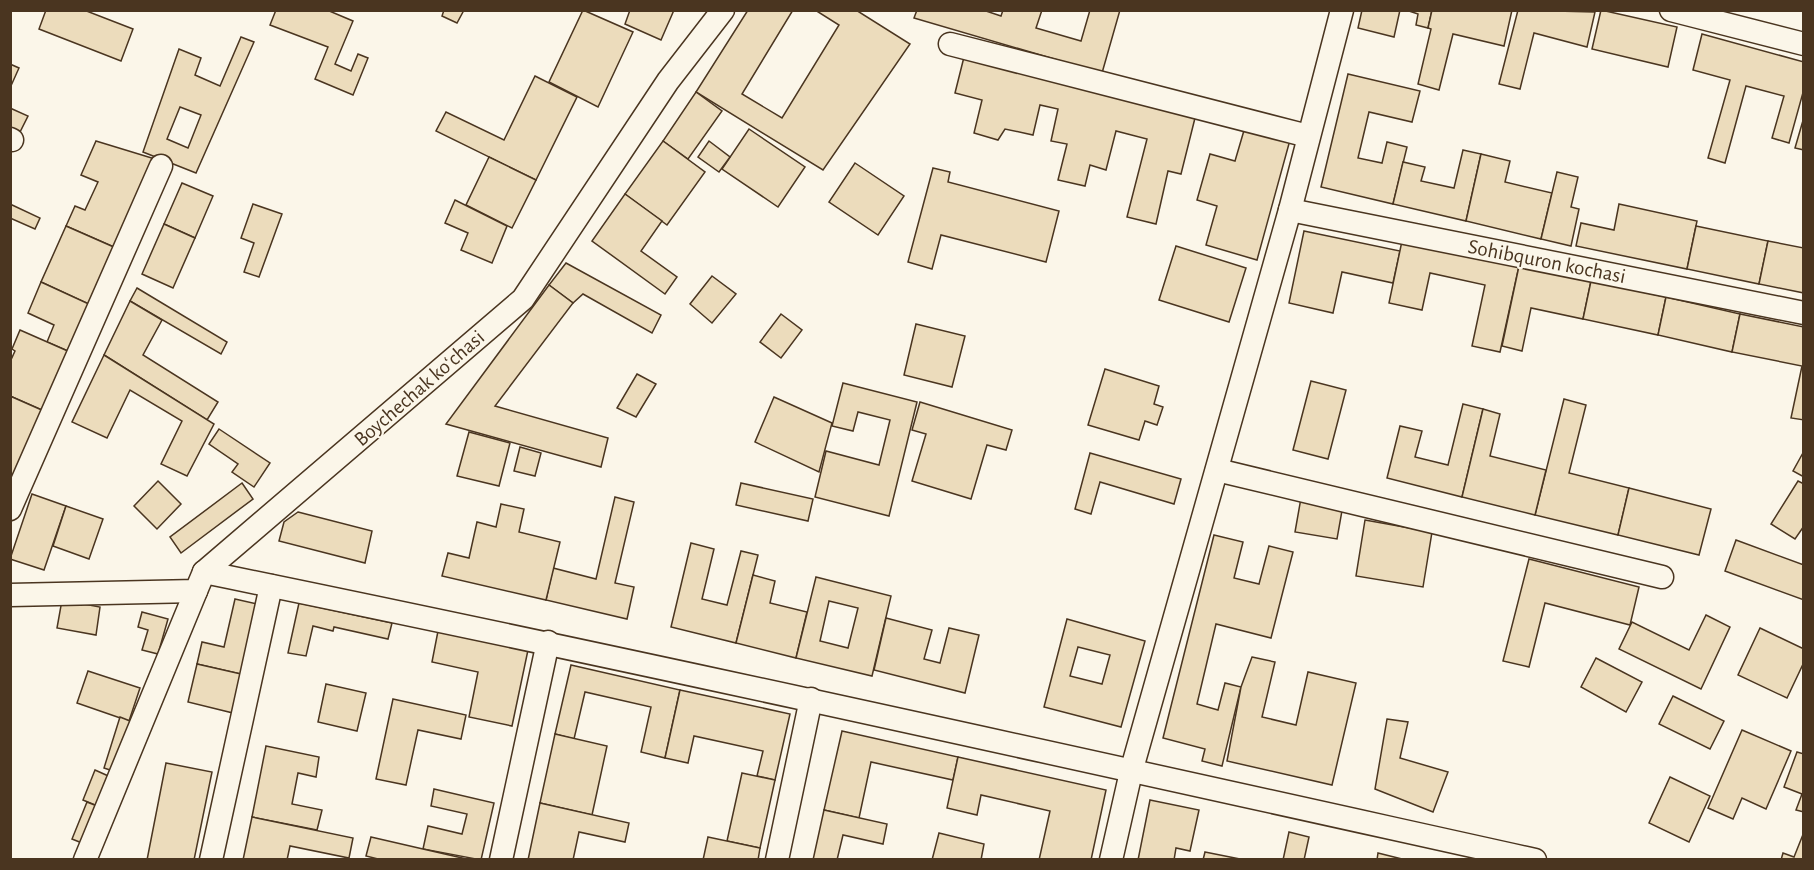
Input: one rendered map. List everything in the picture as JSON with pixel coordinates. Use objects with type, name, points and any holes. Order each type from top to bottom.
[{"type":"street","name":"Boychechak koʻchasi","points":[[200,581],[523,299],[668,81],[723,10]]},
{"type":"street","points":[[1111,860],[1131,772],[1290,210],[1342,10]]},
{"type":"street","points":[[1671,10],[1803,44]]},
{"type":"street","points":[[950,44],[1308,136]]},
{"type":"street","points":[[10,509],[161,166]]},
{"type":"street","name":"Sohibquron kochasi","points":[[1290,210],[1803,313]]},
{"type":"street","points":[[1217,470],[1662,578]]},
{"type":"street","points":[[85,860],[200,581]]},
{"type":"street","points":[[10,595],[200,581],[271,586],[548,642],[811,699],[1484,854],[1535,860]]},
{"type":"street","points":[[210,860],[271,586]]},
{"type":"street","points":[[501,860],[548,642]]},
{"type":"street","points":[[777,860],[811,699]]},
{"type":"building","points":[[46,10],[84,10],[133,29],[121,61],[39,29]]},
{"type":"building","points":[[276,10],[327,10],[353,21],[335,64],[351,71],[358,54],[368,58],[353,95],[315,79],[328,47],[270,25]]},
{"type":"building","points":[[444,10],[464,10],[457,23],[442,16]]},
{"type":"building","points":[[583,10],[633,32],[598,107],[549,82]]},
{"type":"building","points":[[630,10],[674,10],[661,40],[625,24]]},
{"type":"building","points":[[748,10],[793,10],[742,94],[782,118],[839,25],[815,10],[856,10],[910,44],[823,170],[696,92]]},
{"type":"building","points":[[917,10],[983,10],[1001,16],[1003,10],[1042,10],[1036,28],[1081,41],[1090,10],[1120,10],[1102,73],[914,18]]},
{"type":"building","points":[[1362,10],[1400,10],[1394,37],[1358,28]]},
{"type":"building","points":[[1406,10],[1432,10],[1428,28],[1416,25],[1418,14]]},
{"type":"building","points":[[1432,10],[1512,10],[1504,46],[1453,34],[1439,90],[1418,84],[1431,29],[1428,28]]},
{"type":"building","points":[[1518,10],[1595,12],[1587,47],[1534,33],[1520,89],[1499,84]]},
{"type":"building","points":[[1601,10],[1677,27],[1668,67],[1592,49]]},
{"type":"building","points":[[1702,34],[1804,62],[1804,89],[1789,143],[1772,138],[1784,96],[1746,86],[1725,163],[1708,158],[1730,80],[1693,70]]},
{"type":"building","points":[[241,37],[254,42],[196,173],[143,152],[179,49],[201,58],[195,75],[220,86]],"holes":[[[180,107],[201,115],[188,148],[167,139]]]},
{"type":"building","points":[[964,57],[1196,114],[1181,174],[1168,171],[1156,224],[1127,217],[1147,139],[1116,131],[1106,170],[1090,165],[1085,186],[1058,180],[1067,144],[1051,141],[1058,109],[1040,105],[1033,135],[1005,129],[998,140],[974,133],[982,100],[955,93]]},
{"type":"building","points":[[10,64],[19,68],[10,88]]},
{"type":"building","points":[[1348,74],[1420,91],[1412,122],[1369,112],[1358,158],[1382,163],[1387,142],[1407,147],[1393,204],[1321,187]]},
{"type":"building","points":[[535,76],[577,97],[536,180],[436,131],[446,112],[504,140]]},
{"type":"building","points":[[696,92],[722,111],[688,159],[663,141]]},
{"type":"building","points":[[10,108],[28,116],[19,134],[10,130]]},
{"type":"building","points":[[1804,117],[1804,150],[1795,148]]},
{"type":"building","points":[[1245,127],[1290,140],[1257,260],[1206,245],[1217,206],[1197,200],[1210,154],[1235,161]]},
{"type":"building","points":[[749,129],[805,167],[778,207],[722,169]]},
{"type":"building","points":[[96,141],[155,159],[116,248],[66,226],[75,206],[85,210],[98,182],[81,175]]},
{"type":"building","points":[[663,141],[705,172],[667,225],[625,194]]},
{"type":"building","points":[[709,141],[730,157],[719,172],[698,157]]},
{"type":"building","points":[[1463,150],[1481,154],[1466,221],[1393,204],[1403,162],[1425,167],[1421,181],[1454,188]]},
{"type":"building","points":[[1481,154],[1510,161],[1505,182],[1552,193],[1541,239],[1466,221]]},
{"type":"building","points":[[489,157],[536,180],[512,228],[466,205]]},
{"type":"building","points":[[855,163],[904,196],[878,235],[829,202]]},
{"type":"building","points":[[933,168],[950,172],[948,182],[1059,211],[1046,262],[941,235],[932,269],[908,262]]},
{"type":"building","points":[[1557,172],[1578,177],[1571,207],[1579,209],[1571,246],[1541,239]]},
{"type":"building","points":[[182,183],[213,196],[195,238],[164,224]]},
{"type":"building","points":[[625,194],[662,221],[641,251],[677,277],[665,294],[592,241]]},
{"type":"building","points":[[455,200],[507,226],[492,263],[461,250],[468,233],[445,223]]},
{"type":"building","points":[[10,204],[40,218],[35,229],[10,218]]},
{"type":"building","points":[[253,204],[282,214],[259,277],[244,272],[254,243],[241,238]]},
{"type":"building","points":[[1619,204],[1697,221],[1687,269],[1576,246],[1581,223],[1614,230]]},
{"type":"building","points":[[164,224],[195,238],[173,288],[142,274]]},
{"type":"building","points":[[66,226],[116,248],[91,305],[41,282]]},
{"type":"building","points":[[1696,226],[1768,241],[1759,284],[1687,269]]},
{"type":"building","points":[[1304,231],[1400,251],[1393,283],[1342,272],[1333,313],[1289,303]]},
{"type":"building","points":[[1402,241],[1519,266],[1500,352],[1472,346],[1485,285],[1430,273],[1422,310],[1389,303]]},
{"type":"building","points":[[1768,241],[1804,248],[1804,293],[1759,284]]},
{"type":"building","points":[[1176,246],[1246,268],[1229,322],[1159,300]]},
{"type":"building","points":[[566,263],[661,315],[652,333],[583,294],[573,303],[549,285]]},
{"type":"building","points":[[1519,266],[1591,281],[1583,319],[1531,308],[1522,351],[1502,346]]},
{"type":"building","points":[[712,276],[736,294],[712,323],[690,304]]},
{"type":"building","points":[[1591,281],[1666,297],[1658,335],[1583,319]]},
{"type":"building","points":[[41,282],[91,305],[70,352],[47,342],[54,325],[28,313]]},
{"type":"building","points":[[549,285],[573,303],[495,406],[608,438],[601,467],[446,424]]},
{"type":"building","points":[[137,288],[227,342],[221,354],[130,301]]},
{"type":"building","points":[[1666,297],[1740,314],[1732,352],[1658,335]]},
{"type":"building","points":[[130,301],[162,320],[143,355],[218,402],[207,420],[104,355]]},
{"type":"building","points":[[781,314],[802,330],[781,358],[760,342]]},
{"type":"building","points":[[1740,314],[1804,327],[1804,420],[1791,418],[1802,366],[1732,352]]},
{"type":"building","points":[[916,324],[965,336],[952,387],[904,375]]},
{"type":"building","points":[[20,330],[70,352],[44,411],[10,396],[10,362],[15,351],[12,349]]},
{"type":"building","points":[[104,355],[214,424],[187,476],[161,464],[182,421],[130,390],[107,438],[72,422]]},
{"type":"building","points":[[1105,369],[1159,386],[1154,404],[1163,407],[1157,425],[1145,421],[1139,440],[1088,425]]},
{"type":"building","points":[[637,374],[656,384],[636,417],[617,408]]},
{"type":"building","points":[[1311,381],[1346,390],[1328,459],[1293,450]]},
{"type":"building","points":[[843,383],[917,402],[889,516],[815,497],[826,451],[879,465],[890,420],[858,412],[853,431],[832,426]]},
{"type":"building","points":[[10,396],[44,411],[10,487]]},
{"type":"building","points":[[774,397],[832,423],[819,472],[755,442]]},
{"type":"building","points":[[1564,399],[1586,405],[1569,473],[1629,488],[1618,535],[1535,515]]},
{"type":"building","points":[[920,402],[1012,430],[1006,450],[987,445],[971,499],[912,481],[926,434],[912,430]]},
{"type":"building","points":[[1463,404],[1483,409],[1462,497],[1387,478],[1400,426],[1422,431],[1415,457],[1448,465]]},
{"type":"building","points":[[1483,409],[1500,414],[1490,456],[1546,470],[1535,515],[1462,497]]},
{"type":"building","points":[[219,429],[270,463],[254,487],[232,472],[238,464],[209,444]]},
{"type":"building","points":[[469,432],[510,443],[499,486],[457,476]]},
{"type":"building","points":[[520,447],[541,453],[535,476],[514,471]]},
{"type":"building","points":[[1804,451],[1804,477],[1793,471]]},
{"type":"building","points":[[1090,453],[1181,479],[1174,504],[1100,482],[1091,514],[1075,509]]},
{"type":"building","points":[[158,481],[181,504],[157,529],[134,506]]},
{"type":"building","points":[[1798,481],[1804,484],[1804,526],[1795,539],[1771,524]]},
{"type":"building","points":[[242,483],[253,499],[181,553],[170,537]]},
{"type":"building","points":[[741,483],[813,499],[808,521],[736,505]]},
{"type":"building","points":[[1629,488],[1711,509],[1699,555],[1618,535]]},
{"type":"building","points":[[32,494],[66,506],[44,570],[10,559]]},
{"type":"building","points":[[615,497],[634,502],[615,583],[634,587],[627,619],[546,600],[553,568],[596,579]]},
{"type":"building","points":[[1301,498],[1343,505],[1337,539],[1295,532]]},
{"type":"building","points":[[501,504],[524,509],[519,532],[560,542],[546,600],[442,576],[448,553],[469,558],[477,522],[496,527]]},
{"type":"building","points":[[66,506],[103,519],[89,559],[53,546]]},
{"type":"building","points":[[298,512],[372,531],[365,563],[279,541],[284,522]]},
{"type":"building","points":[[1365,520],[1432,532],[1423,587],[1356,576]]},
{"type":"building","points":[[1214,535],[1243,542],[1234,578],[1259,584],[1269,546],[1293,552],[1271,638],[1216,624],[1197,704],[1218,710],[1225,683],[1241,687],[1222,766],[1202,761],[1205,749],[1163,738]]},
{"type":"building","points":[[1736,540],[1804,565],[1804,600],[1725,571]]},
{"type":"building","points":[[691,543],[714,549],[702,599],[727,605],[741,551],[758,555],[736,643],[671,627]]},
{"type":"building","points":[[1529,559],[1639,587],[1630,625],[1545,603],[1529,667],[1503,661]]},
{"type":"building","points":[[753,575],[775,581],[770,603],[807,612],[796,658],[736,643]]},
{"type":"building","points":[[816,577],[891,596],[872,676],[796,658]],"holes":[[[829,601],[858,608],[848,648],[820,641]]]},
{"type":"building","points":[[235,599],[257,604],[241,674],[197,664],[202,642],[224,647]]},
{"type":"building","points":[[62,600],[100,607],[96,635],[57,628]]},
{"type":"building","points":[[299,603],[392,623],[388,639],[334,627],[333,631],[313,626],[306,656],[288,653]]},
{"type":"building","points":[[142,612],[168,619],[158,654],[142,650],[148,630],[138,627]]},
{"type":"building","points":[[1706,615],[1730,627],[1701,689],[1619,649],[1632,622],[1689,650]]},
{"type":"building","points":[[886,618],[932,630],[924,659],[940,663],[949,628],[979,635],[965,693],[874,670]]},
{"type":"building","points":[[1067,619],[1145,641],[1121,727],[1044,707]],"holes":[[[1078,647],[1110,655],[1102,684],[1070,676]]]},
{"type":"building","points":[[1760,628],[1804,649],[1804,662],[1787,698],[1738,675]]},
{"type":"building","points":[[438,631],[528,650],[512,726],[469,717],[478,672],[432,662]]},
{"type":"building","points":[[1252,657],[1275,662],[1262,717],[1296,725],[1308,672],[1356,683],[1332,785],[1227,761],[1241,687]]},
{"type":"building","points":[[1596,658],[1642,682],[1626,712],[1581,687]]},
{"type":"building","points":[[197,664],[241,674],[233,713],[188,702]]},
{"type":"building","points":[[571,665],[680,690],[665,758],[641,752],[651,707],[585,692],[574,739],[555,734]]},
{"type":"building","points":[[88,671],[140,688],[129,721],[77,703]]},
{"type":"building","points":[[326,684],[366,693],[357,731],[318,722]]},
{"type":"building","points":[[680,690],[790,714],[775,780],[757,776],[763,751],[694,736],[688,763],[665,758]]},
{"type":"building","points":[[1673,696],[1724,721],[1710,749],[1659,724]]},
{"type":"building","points":[[393,699],[466,715],[461,739],[418,730],[406,785],[376,779]]},
{"type":"building","points":[[120,717],[135,723],[119,773],[104,768]]},
{"type":"building","points":[[1387,719],[1408,722],[1400,758],[1448,772],[1433,812],[1375,789]]},
{"type":"building","points":[[1742,730],[1791,751],[1766,809],[1742,798],[1733,819],[1708,808]]},
{"type":"building","points":[[842,731],[958,757],[953,780],[871,762],[859,818],[824,810]]},
{"type":"building","points":[[555,734],[607,746],[592,815],[540,803]]},
{"type":"building","points":[[266,746],[319,757],[316,777],[298,773],[292,804],[322,810],[317,830],[252,817]]},
{"type":"building","points":[[1797,752],[1804,754],[1804,812],[1796,810],[1802,794],[1784,787]]},
{"type":"building","points":[[958,757],[1106,790],[1091,860],[1039,860],[1050,811],[981,795],[977,815],[947,808]]},
{"type":"building","points":[[166,763],[212,772],[194,860],[147,860]]},
{"type":"building","points":[[95,770],[115,779],[102,808],[83,800]]},
{"type":"building","points":[[742,773],[775,780],[760,848],[727,841]]},
{"type":"building","points":[[1670,777],[1710,796],[1689,842],[1649,823]]},
{"type":"building","points":[[434,789],[494,803],[481,860],[423,849],[428,826],[462,834],[467,814],[431,806]]},
{"type":"building","points":[[1150,800],[1199,810],[1190,851],[1176,848],[1174,860],[1138,860]]},
{"type":"building","points":[[87,802],[102,808],[87,845],[72,839]]},
{"type":"building","points":[[540,803],[629,823],[625,842],[579,832],[573,860],[528,860]]},
{"type":"building","points":[[824,810],[887,824],[883,844],[843,835],[837,860],[813,860]]},
{"type":"building","points":[[252,817],[353,838],[349,858],[290,846],[287,860],[243,860]]},
{"type":"building","points":[[1289,832],[1309,837],[1304,860],[1283,860]]},
{"type":"building","points":[[1804,832],[1804,860],[1781,860],[1783,853],[1794,857]]},
{"type":"building","points":[[939,833],[984,844],[981,860],[932,860]]},
{"type":"building","points":[[371,837],[471,860],[382,860],[366,856]]},
{"type":"building","points":[[708,837],[760,848],[758,860],[703,860]]},
{"type":"building","points":[[1205,852],[1240,859],[1203,860]]},
{"type":"building","points":[[1378,853],[1406,860],[1377,860]]}]
